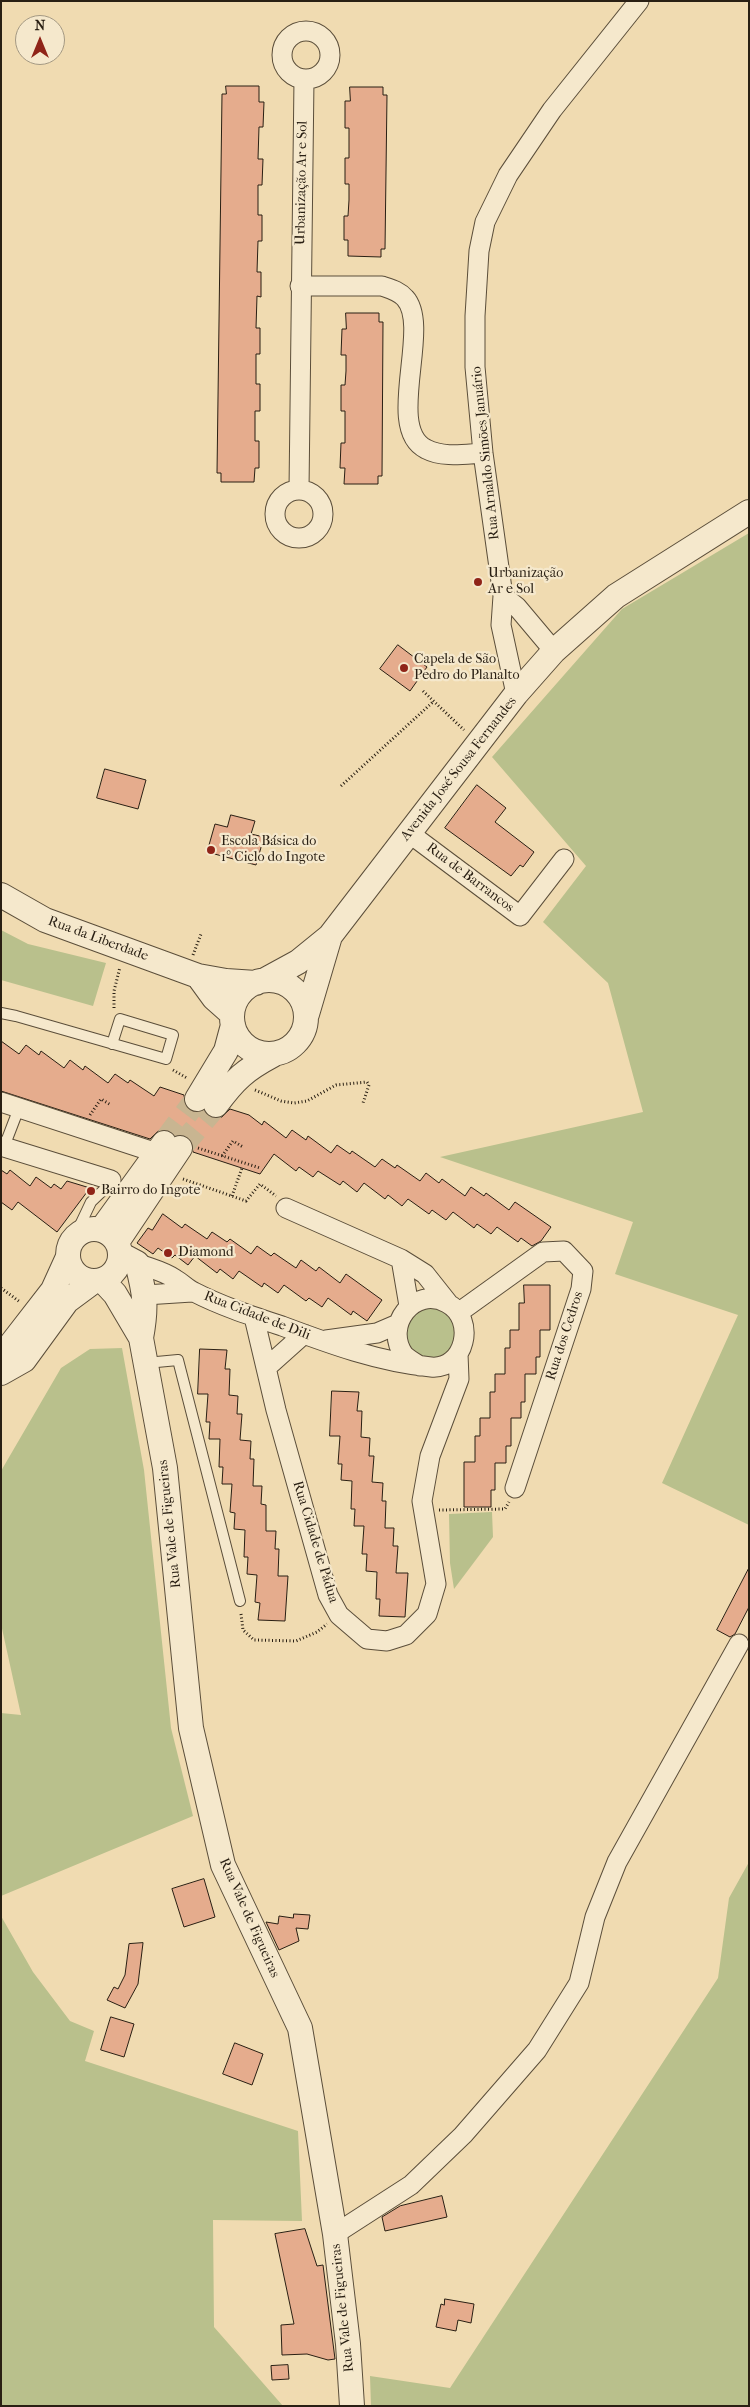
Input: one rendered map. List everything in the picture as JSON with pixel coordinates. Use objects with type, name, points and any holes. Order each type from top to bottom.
[{"type":"street","name":"Rua Arnaldo Simões Januário","points":[[516,694],[501,625],[503,596],[483,453],[476,367],[475,316],[478,250],[485,222],[508,175],[552,110],[639,1]]},
{"type":"street","name":"Urbanização Ar e Sol","points":[[299,490],[304,79]]},
{"type":"street","points":[[300,286],[382,286],[394,290],[407,300],[412,312],[413,326],[408,410],[409,424],[416,440],[425,449],[438,453],[452,455],[483,453]]},
{"type":"street","name":"Avenida José Sousa Fernandes","points":[[260,981],[298,962],[330,936],[516,694],[554,651],[616,596],[749,512]]},
{"type":"street","points":[[503,596],[517,607],[554,651]]},
{"type":"street","name":"Rua de Barrancos","points":[[409,833],[520,916],[564,859]]},
{"type":"street","name":"Rua da Liberdade","points":[[1,895],[45,920],[198,976],[226,981],[260,981]]},
{"type":"street","name":"Avenida José Sousa Fernandes","points":[[307,1014],[330,936]]},
{"type":"street","points":[[198,976],[232,1020],[235,1034],[247,1048],[273,1055]]},
{"type":"street","points":[[260,981],[277,981],[288,985],[297,992],[304,1002],[307,1014],[302,1036],[284,1052],[273,1055],[248,1068],[233,1081],[206,1097],[226,1051],[239,995],[260,981]]},
{"type":"street","points":[[10,1105],[167,1148]]},
{"type":"street","points":[[3,1147],[122,1183]]},
{"type":"street","points":[[1,1373],[24,1360],[67,1301],[104,1285],[116,1270],[122,1183],[167,1148]]},
{"type":"street","points":[[119,1247],[167,1148]]},
{"type":"street","points":[[286,1208],[401,1259],[425,1274],[453,1308],[465,1326],[464,1342],[458,1354],[448,1364],[434,1368],[420,1366],[405,1356],[401,1349],[397,1341],[398,1324],[409,1306],[421,1300],[435,1299],[453,1308]]},
{"type":"street","points":[[1,1361],[5,1352],[53,1290],[71,1248],[86,1230],[119,1247]]},
{"type":"street","name":"Rua Cidade de Dili","points":[[119,1247],[174,1278],[192,1292],[254,1317],[386,1361],[420,1366]]},
{"type":"street","name":"Rua Vale de Figueiras","points":[[119,1247],[145,1295],[146,1312],[141,1338],[165,1468],[191,1728],[223,1865],[300,2028],[336,2234],[348,2344],[352,2406]]},
{"type":"street","points":[[71,1248],[74,1271],[79,1276],[104,1285]]},
{"type":"street","name":"Rua dos Cedros","points":[[453,1308],[543,1252],[564,1251],[583,1271],[581,1289],[515,1488]]},
{"type":"street","points":[[401,1259],[409,1306]]},
{"type":"street","name":"Rua Vale de Figueiras","points":[[104,1285],[141,1338]]},
{"type":"street","name":"Rua Cidade de Dili","points":[[145,1295],[192,1292]]},
{"type":"street","name":"Rua Cidade de Pádua","points":[[254,1317],[266,1368],[328,1595],[339,1615],[367,1639],[387,1641],[406,1635],[427,1614],[436,1584],[422,1501],[430,1456],[459,1379],[458,1354]]},
{"type":"street","name":"Rua Cidade de Dili","points":[[322,1341],[377,1333],[398,1324]]},
{"type":"street","points":[[266,1368],[304,1334]]},
{"type":"street","points":[[336,2234],[411,2185],[463,2136],[537,2050],[579,1983],[595,1917],[617,1862],[738,1644]]},
{"type":"lane","points":[[1,1013],[112,1044],[166,1059],[173,1035],[120,1019],[112,1044]]},
{"type":"lane","points":[[3,1147],[10,1105]]},
{"type":"lane","points":[[71,1248],[91,1202],[122,1183]]},
{"type":"lane","points":[[104,1285],[145,1295]]},
{"type":"lane","points":[[146,1363],[178,1360],[240,1601]]},
{"type":"path","points":[[423,690],[478,744]]},
{"type":"path","points":[[341,786],[434,701]]},
{"type":"path","points":[[114,991],[120,968]]},
{"type":"path","points":[[166,1059],[172,1069],[206,1097]]},
{"type":"path","points":[[256,1091],[281,1101],[294,1103],[307,1101],[336,1085],[367,1082],[368,1085],[363,1103]]},
{"type":"path","points":[[95,1107],[101,1099],[110,1105]]},
{"type":"path","points":[[222,1156],[233,1141],[243,1147]]},
{"type":"path","points":[[232,1196],[242,1168]]},
{"type":"path","points":[[204,1187],[246,1201],[260,1184],[266,1189]]},
{"type":"path","points":[[424,1510],[505,1509],[515,1488]]},
{"type":"path","points":[[241,1622],[242,1630],[254,1640],[296,1641],[317,1632]]},
{"type":"green space","points":[[749,533],[749,1525],[662,1483],[738,1315],[615,1274],[633,1222],[440,1157],[643,1112],[608,983],[543,922],[586,866],[492,757],[622,609]]},
{"type":"green space","points":[[1,930],[28,944],[106,963],[93,1006],[1,980]]},
{"type":"green space","points":[[427,1305],[450,1313],[457,1336],[450,1350],[442,1356],[433,1358],[423,1357],[415,1352],[409,1345],[404,1328],[408,1319],[414,1313]]},
{"type":"green space","points":[[122,1348],[144,1470],[171,1728],[193,1816],[1,1896],[1,1713],[21,1715],[1,1624],[1,1471],[61,1368],[90,1349]]},
{"type":"green space","points":[[492,1512],[493,1537],[454,1589],[450,1563],[449,1514]]},
{"type":"green space","points":[[749,1862],[749,2406],[371,2406],[370,2376],[450,2388],[718,1978],[729,1898]]},
{"type":"green space","points":[[1,1916],[33,1972],[70,2021],[94,2031],[85,2061],[298,2131],[302,2221],[213,2220],[214,2327],[283,2406],[1,2406]]},
{"type":"building","points":[[226,86],[259,86],[259,102],[264,102],[263,127],[259,127],[258,159],[263,159],[262,185],[258,185],[258,215],[262,215],[262,241],[258,241],[257,272],[261,272],[261,297],[257,296],[256,328],[260,328],[260,354],[256,354],[256,384],[260,384],[260,411],[255,411],[255,441],[259,441],[259,468],[255,468],[254,482],[221,482],[221,473],[217,473],[222,94],[226,94]]},
{"type":"building","points":[[350,87],[383,87],[383,95],[387,95],[385,249],[381,249],[381,257],[348,256],[348,240],[344,240],[344,216],[348,216],[349,200],[349,184],[345,184],[345,158],[349,158],[349,128],[345,128],[345,101],[350,101]]},
{"type":"building","points":[[346,313],[379,313],[379,322],[383,322],[382,476],[378,476],[378,484],[344,484],[345,468],[340,468],[341,443],[345,443],[345,411],[341,411],[341,385],[345,385],[346,355],[341,355],[342,329],[346,329]]},
{"type":"building","name":"Capela de São Pedro do Planalto","points":[[398,645],[427,667],[410,691],[380,669]]},
{"type":"building","points":[[105,769],[146,780],[138,809],[97,798]]},
{"type":"building","points":[[477,785],[506,808],[495,822],[534,852],[523,867],[520,865],[511,876],[445,828]]},
{"type":"building","points":[[231,815],[255,821],[251,834],[264,837],[256,865],[207,852],[215,824],[227,827]]},
{"type":"building","points":[[1,1041],[19,1054],[26,1045],[39,1055],[41,1051],[64,1068],[70,1060],[83,1070],[85,1066],[108,1083],[115,1074],[128,1083],[130,1080],[154,1096],[160,1087],[184,1095],[185,1105],[190,1110],[196,1113],[204,1111],[214,1119],[222,1117],[230,1109],[249,1115],[262,1125],[264,1121],[286,1138],[292,1130],[306,1140],[308,1136],[331,1153],[337,1145],[350,1154],[352,1151],[375,1167],[382,1159],[395,1168],[397,1165],[420,1181],[426,1173],[439,1183],[442,1179],[465,1196],[471,1187],[484,1196],[486,1193],[509,1210],[515,1202],[551,1227],[541,1241],[532,1246],[521,1238],[518,1242],[497,1227],[491,1234],[477,1224],[474,1228],[453,1212],[446,1220],[432,1210],[429,1214],[408,1199],[402,1206],[388,1195],[385,1199],[364,1183],[357,1192],[343,1181],[340,1185],[318,1171],[313,1177],[299,1167],[296,1171],[274,1154],[260,1174],[193,1152],[192,1142],[181,1134],[175,1135],[165,1129],[158,1131],[150,1139],[1,1091]]},
{"type":"building","points":[[1,1170],[7,1174],[10,1170],[30,1186],[36,1177],[51,1188],[54,1184],[61,1189],[67,1181],[90,1188],[57,1232],[18,1202],[12,1210],[1,1202]]},
{"type":"building","points":[[163,1214],[182,1228],[185,1224],[207,1239],[212,1232],[227,1242],[230,1239],[251,1254],[257,1246],[271,1256],[274,1253],[296,1268],[301,1260],[316,1271],[319,1267],[340,1283],[346,1274],[382,1300],[367,1321],[353,1311],[351,1315],[328,1298],[322,1307],[309,1298],[306,1301],[284,1285],[278,1293],[264,1283],[262,1287],[239,1271],[233,1279],[220,1269],[217,1273],[195,1256],[188,1265],[175,1255],[172,1258],[158,1248],[153,1254],[137,1243],[148,1228],[152,1230]]},
{"type":"building","points":[[524,1285],[550,1285],[550,1330],[540,1330],[540,1357],[536,1357],[536,1374],[525,1374],[525,1402],[521,1402],[521,1418],[511,1418],[511,1446],[506,1446],[506,1463],[495,1463],[495,1490],[491,1490],[491,1507],[464,1507],[464,1462],[475,1462],[475,1436],[480,1436],[480,1418],[490,1418],[490,1392],[495,1392],[495,1374],[505,1374],[505,1348],[510,1348],[510,1330],[519,1330],[519,1303],[524,1303]]},
{"type":"building","points":[[200,1349],[227,1350],[225,1369],[230,1369],[229,1395],[238,1396],[237,1414],[242,1414],[240,1440],[251,1441],[250,1459],[254,1459],[253,1486],[262,1486],[261,1504],[266,1505],[266,1531],[276,1531],[275,1549],[279,1549],[278,1576],[288,1576],[285,1621],[258,1620],[260,1603],[255,1602],[257,1575],[247,1574],[248,1557],[244,1557],[245,1530],[234,1529],[235,1513],[230,1512],[232,1484],[222,1484],[223,1467],[219,1467],[220,1439],[209,1439],[210,1422],[206,1422],[208,1394],[198,1394]]},
{"type":"building","points":[[332,1391],[359,1392],[357,1411],[362,1411],[361,1437],[370,1438],[369,1456],[374,1456],[372,1482],[383,1483],[382,1501],[386,1501],[385,1528],[394,1528],[393,1546],[398,1546],[396,1573],[408,1573],[405,1617],[379,1616],[380,1599],[376,1599],[377,1572],[366,1571],[367,1554],[362,1554],[364,1526],[354,1526],[355,1509],[351,1509],[352,1481],[341,1480],[342,1464],[338,1464],[340,1436],[330,1436]]},
{"type":"building","points":[[749,1568],[749,1607],[735,1634],[730,1637],[717,1630]]},
{"type":"building","points":[[204,1879],[215,1917],[184,1927],[172,1889]]},
{"type":"building","points":[[294,1914],[310,1915],[308,1929],[296,1928],[299,1941],[279,1950],[266,1922],[278,1924],[279,1916],[293,1918]]},
{"type":"building","points":[[143,1943],[138,1984],[125,2008],[107,2000],[114,1987],[118,1989],[125,1975],[129,1944]]},
{"type":"building","points":[[111,2017],[134,2024],[124,2057],[101,2050]]},
{"type":"building","points":[[235,2043],[263,2054],[252,2085],[223,2074]]},
{"type":"building","points":[[442,2196],[447,2217],[385,2231],[382,2217],[400,2206]]},
{"type":"building","points":[[305,2229],[317,2266],[323,2265],[335,2359],[328,2360],[307,2354],[282,2355],[281,2325],[294,2324],[275,2234]]},
{"type":"building","points":[[445,2299],[474,2304],[471,2323],[458,2320],[456,2331],[436,2327],[441,2304],[444,2305]]},
{"type":"building","points":[[288,2365],[289,2379],[272,2380],[271,2366]]},
{"type":"tunnel","points":[[164,1143],[197,1099]]},
{"type":"tunnel","points":[[180,1148],[216,1105]]},
{"type":"place","name":"Urbanização Ar e Sol","points":[[478,582]]},
{"type":"place","name":"Capela de São Pedro do Planalto","points":[[404,668]]},
{"type":"place","name":"Escola Básica do 1º Ciclo do Ingote","points":[[211,850]]},
{"type":"place","name":"Bairro do Ingote","points":[[91,1191]]},
{"type":"place","name":"Diamond","points":[[168,1253]]}]
